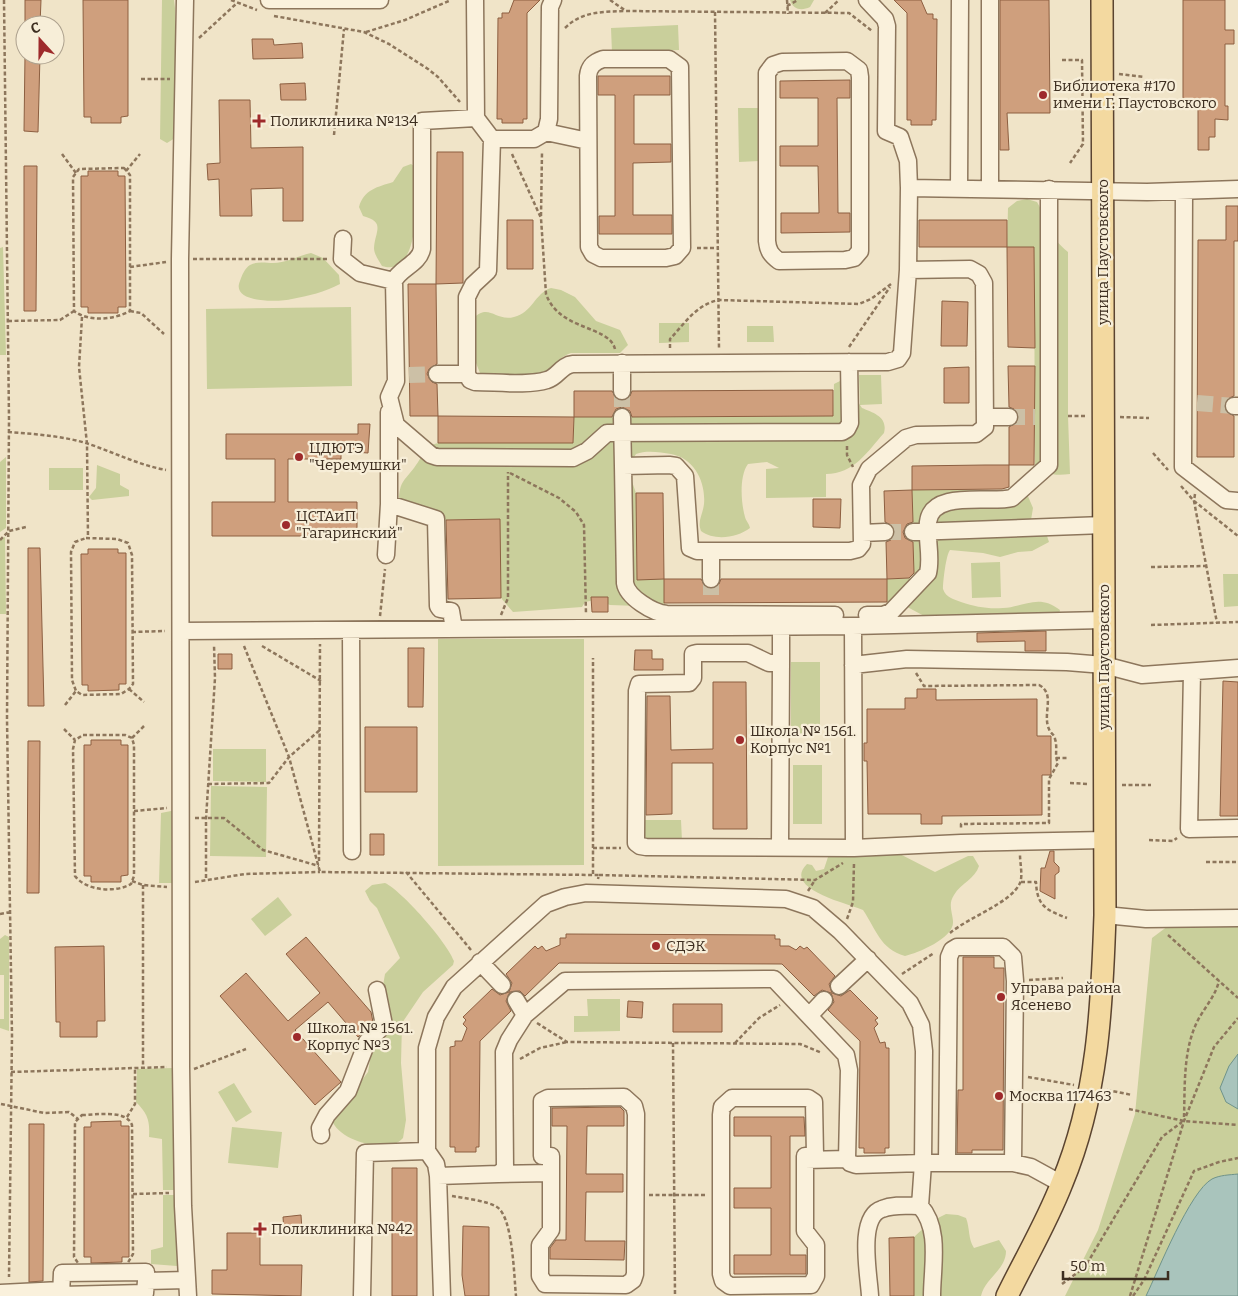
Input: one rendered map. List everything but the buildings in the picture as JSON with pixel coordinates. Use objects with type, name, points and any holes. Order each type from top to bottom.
[{"type":"main road","name":"улица Паустовского","points":[[1007,1296],[1062,1184],[1080,1132],[1097,1053],[1105,915],[1102,0]]},
{"type":"lane","points":[[146,1281],[187,1288],[181,1070],[180,259],[185,0]]},
{"type":"lane","points":[[267,6],[380,0]]},
{"type":"lane","points":[[475,0],[476,113],[498,139],[488,271],[473,285],[467,297],[466,374],[470,380],[475,382],[539,382],[553,378],[567,364],[888,362],[898,359],[902,353],[908,270],[908,161],[900,137],[886,131],[860,131]]},
{"type":"lane","points":[[546,132],[549,118],[549,19],[553,0]]},
{"type":"lane","points":[[866,0],[885,19],[886,131]]},
{"type":"lane","points":[[959,189],[960,0]]},
{"type":"lane","points":[[990,0],[990,188]]},
{"type":"lane","points":[[612,59],[669,59],[676,61],[680,67],[682,75],[682,248],[675,256],[666,258],[601,258],[594,254],[589,247],[588,76],[594,62],[612,59]]},
{"type":"lane","points":[[847,61],[854,64],[859,70],[860,78],[860,131],[860,251],[854,258],[845,260],[779,261],[768,250],[767,241],[767,73],[773,65],[782,62],[847,61]]},
{"type":"lane","points":[[386,555],[389,504],[389,400],[402,375],[394,281],[400,272],[418,258],[422,249],[422,121],[476,113]]},
{"type":"lane","points":[[498,139],[534,139],[546,132],[588,141]]},
{"type":"lane","points":[[909,188],[1184,192],[1238,189]]},
{"type":"lane","points":[[623,425],[626,588],[629,593],[660,614],[711,609],[883,615],[891,612],[928,573],[921,532],[938,507],[953,500],[1012,498],[1046,469],[1050,460],[1042,417],[1049,189]]},
{"type":"lane","points":[[1184,192],[1191,402],[1183,467],[1226,500],[1238,501]]},
{"type":"lane","points":[[343,239],[342,259],[360,273],[394,281]]},
{"type":"lane","points":[[623,466],[669,465],[681,470],[688,482],[688,542],[690,548],[697,551],[850,551],[858,549],[862,544],[860,485],[869,469],[906,438],[916,435],[976,434],[985,427],[984,283],[979,274],[970,269],[908,270]]},
{"type":"lane","points":[[389,400],[396,425],[437,457],[573,458],[587,451],[607,433],[623,425],[842,432],[848,429],[850,423],[844,362]]},
{"type":"lane","points":[[618,363],[622,391]]},
{"type":"lane","points":[[437,374],[466,374]]},
{"type":"lane","points":[[985,417],[1009,417]]},
{"type":"lane","points":[[389,504],[436,519],[438,606],[440,609],[451,611],[454,629]]},
{"type":"lane","points":[[921,532],[1104,524]]},
{"type":"lane","points":[[862,533],[886,532]]},
{"type":"lane","points":[[711,551],[712,579]]},
{"type":"lane","points":[[181,631],[853,626],[1104,620]]},
{"type":"lane","points":[[780,848],[781,626]]},
{"type":"lane","points":[[853,626],[854,852]]},
{"type":"lane","points":[[351,630],[352,851]]},
{"type":"lane","points":[[781,663],[769,663],[748,653],[697,652],[693,654],[693,678],[689,683],[640,684],[637,691],[636,843],[640,846],[780,848],[854,852],[960,843],[1105,840]]},
{"type":"lane","points":[[853,665],[907,659],[1104,665],[1142,674],[1238,668]]},
{"type":"lane","points":[[1192,672],[1189,829],[1238,828]]},
{"type":"lane","points":[[442,1296],[438,1176],[436,1164],[427,1151],[427,1048],[436,1017],[454,987],[480,962],[546,904],[565,896],[596,894],[786,899],[813,908],[840,930],[910,1003],[921,1025],[924,1051],[923,1163],[920,1206]]},
{"type":"lane","points":[[1105,915],[1146,919],[1238,918]]},
{"type":"lane","points":[[947,1162],[949,957],[952,950],[957,946],[1003,947],[1013,957],[1015,981],[1013,1163]]},
{"type":"lane","points":[[838,986],[868,959]]},
{"type":"lane","points":[[480,962],[502,985]]},
{"type":"lane","points":[[498,1174],[505,1169],[504,1052],[508,1040],[525,1015],[565,981],[774,979],[846,1055],[849,1070],[847,1160]]},
{"type":"lane","points":[[320,1135],[320,1128],[327,1115],[348,1091],[367,1042],[384,1025],[376,990]]},
{"type":"lane","points":[[516,1000],[525,1015]]},
{"type":"lane","points":[[809,1016],[824,1000]]},
{"type":"lane","points":[[624,1098],[630,1100],[636,1114],[635,1274],[631,1283],[626,1285],[550,1285],[541,1280],[540,1245],[551,1230],[551,1173],[551,1156],[542,1156],[542,1105],[544,1099],[624,1098]]},
{"type":"lane","points":[[732,1098],[812,1099],[814,1105],[814,1156],[805,1156],[805,1231],[816,1245],[816,1276],[811,1285],[730,1286],[725,1284],[721,1274],[721,1195],[722,1107],[732,1098]]},
{"type":"lane","points":[[362,1296],[365,1153],[427,1151]]},
{"type":"lane","points":[[805,1160],[847,1160],[856,1165],[947,1162],[1013,1163],[1031,1167],[1062,1184]]},
{"type":"lane","points":[[438,1176],[551,1173]]},
{"type":"lane","points":[[870,1296],[866,1237],[869,1221],[880,1209],[899,1205],[920,1206],[930,1217],[933,1232],[932,1296]]},
{"type":"lane","points":[[146,1272],[146,1281],[145,1293],[61,1296],[62,1273],[146,1272]]},
{"type":"lane","points":[[4,1293],[61,1290]]},
{"type":"path","points":[[4,0],[9,531],[7,719],[11,912],[12,1107],[4,1293]]},
{"type":"path","points":[[231,0],[237,3],[267,6]]},
{"type":"path","points":[[364,32],[405,20],[450,0]]},
{"type":"path","points":[[610,0],[626,11]]},
{"type":"path","points":[[787,0],[788,14]]},
{"type":"path","points":[[787,6],[798,0]]},
{"type":"path","points":[[825,13],[839,0]]},
{"type":"path","points":[[184,51],[237,3]]},
{"type":"path","points":[[564,29],[575,18],[586,14],[626,11],[788,14],[849,13],[886,43]]},
{"type":"path","points":[[715,12],[720,363]]},
{"type":"path","points":[[274,16],[364,32],[389,44],[428,69],[438,77],[454,97],[476,113]]},
{"type":"path","points":[[334,135],[344,29]]},
{"type":"path","points":[[1062,60],[1082,60],[1083,144],[1070,163]]},
{"type":"path","points":[[1119,74],[1144,77]]},
{"type":"path","points":[[141,79],[184,80]]},
{"type":"path","points":[[546,132],[542,146],[541,218],[548,302],[557,312],[577,326],[604,334],[610,339],[618,363]]},
{"type":"path","points":[[498,139],[541,218]]},
{"type":"path","points":[[62,154],[76,173]]},
{"type":"path","points":[[126,171],[140,154]]},
{"type":"path","points":[[74,311],[73,177],[79,169],[124,168],[130,175],[130,311]]},
{"type":"path","points":[[682,248],[718,248]]},
{"type":"path","points":[[130,267],[180,259],[342,259]]},
{"type":"path","points":[[670,363],[670,339],[703,305],[719,300],[859,304],[871,299],[908,270]]},
{"type":"path","points":[[844,362],[892,283]]},
{"type":"path","points":[[8,321],[60,320],[74,311]]},
{"type":"path","points":[[74,311],[82,317],[119,317],[130,311],[141,313],[168,337]]},
{"type":"path","points":[[82,317],[79,367],[87,444],[88,538]]},
{"type":"path","points":[[848,429],[847,455],[860,485]]},
{"type":"path","points":[[8,432],[42,435],[87,444],[148,466],[174,472]]},
{"type":"path","points":[[1152,453],[1170,474]]},
{"type":"path","points":[[502,629],[501,613],[508,598],[508,470],[512,476],[559,498],[576,512],[584,525],[586,628]]},
{"type":"path","points":[[1196,477],[1194,501],[1217,622]]},
{"type":"path","points":[[1176,480],[1194,501],[1238,536]]},
{"type":"path","points":[[0,540],[9,531],[26,527]]},
{"type":"path","points":[[88,538],[117,538],[128,543],[132,555],[132,684],[130,689],[121,694],[82,695],[76,691],[72,680],[71,552],[75,542],[88,538]]},
{"type":"path","points":[[379,630],[386,555]]},
{"type":"path","points":[[1151,567],[1206,566]]},
{"type":"path","points":[[1151,625],[1238,622]]},
{"type":"path","points":[[319,866],[320,630]]},
{"type":"path","points":[[132,632],[181,631]]},
{"type":"path","points":[[206,878],[206,819],[215,678],[214,631]]},
{"type":"path","points":[[237,631],[321,681]]},
{"type":"path","points":[[237,631],[289,756],[320,872]]},
{"type":"path","points":[[593,658],[593,875]]},
{"type":"path","points":[[907,659],[924,686],[1039,685],[1048,694],[1048,728],[1056,738],[1056,758],[1058,763],[1049,779],[1049,823],[961,824],[960,843]]},
{"type":"path","points":[[130,689],[144,702]]},
{"type":"path","points":[[65,705],[76,691]]},
{"type":"path","points":[[132,738],[144,726]]},
{"type":"path","points":[[64,728],[75,740]]},
{"type":"path","points":[[208,784],[268,783],[289,756],[321,729]]},
{"type":"path","points":[[75,740],[83,736],[125,735],[132,738]]},
{"type":"path","points":[[75,740],[73,749],[75,876],[81,884],[91,888],[124,888],[132,881],[134,745],[132,738]]},
{"type":"path","points":[[1056,758],[1068,758]]},
{"type":"path","points":[[134,811],[177,807],[182,818]]},
{"type":"path","points":[[206,819],[224,818],[263,850],[319,866]]},
{"type":"path","points":[[1149,840],[1173,841]]},
{"type":"path","points":[[593,848],[621,848]]},
{"type":"path","points":[[132,881],[143,885],[177,887],[182,882],[194,882],[206,878],[245,874],[320,872],[599,875],[814,880],[854,852]]},
{"type":"path","points":[[840,930],[853,902],[854,852]]},
{"type":"path","points":[[1020,860],[1020,882],[1036,882],[1036,894],[1040,904],[1051,912],[1067,918]]},
{"type":"path","points":[[1206,862],[1238,862]]},
{"type":"path","points":[[406,872],[480,962]]},
{"type":"path","points":[[596,894],[599,875]]},
{"type":"path","points":[[143,885],[143,1067]]},
{"type":"path","points":[[0,914],[11,912]]},
{"type":"path","points":[[1172,938],[1238,998]]},
{"type":"path","points":[[1015,981],[1063,978]]},
{"type":"path","points":[[1184,1121],[1186,1061],[1197,1022],[1217,989],[1219,981]]},
{"type":"path","points":[[735,1043],[759,1018],[791,998]]},
{"type":"path","points":[[525,1015],[567,1042]]},
{"type":"path","points":[[1132,1296],[1184,1121],[1214,1046],[1238,1018]]},
{"type":"path","points":[[505,1071],[524,1055],[540,1048],[567,1042],[800,1044],[823,1054]]},
{"type":"path","points":[[673,1043],[676,1195],[675,1296]]},
{"type":"path","points":[[11,1072],[135,1067],[181,1070],[246,1049]]},
{"type":"path","points":[[127,1118],[134,1104],[135,1067]]},
{"type":"path","points":[[1014,1074],[1076,1085]]},
{"type":"path","points":[[1105,1090],[1132,1095]]},
{"type":"path","points":[[1,1104],[44,1113],[68,1112],[78,1119]]},
{"type":"path","points":[[1129,1109],[1184,1121],[1238,1125]]},
{"type":"path","points":[[82,1115],[124,1116],[133,1130],[133,1254],[126,1266],[80,1266],[76,1263],[74,1257],[75,1122],[78,1119],[82,1115]]},
{"type":"path","points":[[1062,1284],[1085,1267],[1162,1137],[1184,1121]]},
{"type":"path","points":[[1132,1296],[1144,1280],[1194,1171],[1219,1162],[1238,1158]]},
{"type":"path","points":[[133,1194],[183,1192]]},
{"type":"path","points":[[438,1193],[497,1206],[504,1214],[508,1226],[516,1296]]},
{"type":"path","points":[[666,1195],[721,1195]]},
{"type":"green space","points":[[162,0],[174,0],[175,8],[175,138],[167,143],[160,139]]},
{"type":"green space","points":[[790,0],[814,0],[810,7],[801,9],[793,6]]},
{"type":"green space","points":[[678,25],[679,50],[612,53],[611,28]]},
{"type":"green space","points":[[738,108],[759,108],[759,161],[739,162]]},
{"type":"green space","points":[[411,164],[414,166],[415,181],[413,201],[415,224],[412,243],[409,252],[399,265],[391,267],[382,266],[374,250],[377,224],[370,218],[363,216],[359,207],[368,192],[393,182],[403,167]]},
{"type":"green space","points":[[1027,199],[1037,202],[1056,240],[1068,252],[1070,474],[1051,474],[1035,465],[1034,247],[1007,247],[1008,208],[1017,201]]},
{"type":"green space","points":[[3,247],[6,355],[0,355],[0,248]]},
{"type":"green space","points":[[311,253],[323,258],[339,275],[340,284],[310,295],[277,301],[258,300],[242,294],[239,288],[240,281],[250,265],[283,262]]},
{"type":"green space","points":[[551,288],[561,290],[575,297],[596,321],[620,330],[628,345],[620,353],[571,353],[564,356],[545,371],[532,375],[486,376],[480,373],[476,363],[474,318],[484,312],[508,318],[520,315],[541,294]]},
{"type":"green space","points":[[351,307],[352,386],[207,389],[206,309]]},
{"type":"green space","points":[[659,323],[689,323],[689,342],[659,343]]},
{"type":"green space","points":[[747,326],[773,326],[774,342],[747,342]]},
{"type":"green space","points":[[859,375],[881,375],[882,404],[860,405]]},
{"type":"green space","points":[[844,379],[862,408],[882,419],[885,428],[884,433],[866,454],[852,466],[836,473],[826,474],[826,497],[766,498],[766,469],[779,468],[767,462],[748,464],[743,475],[742,497],[745,517],[750,528],[732,536],[712,536],[701,531],[700,521],[704,504],[703,487],[697,472],[686,460],[671,454],[649,452],[636,454],[630,464],[630,476],[636,493],[637,579],[664,579],[664,603],[667,607],[610,605],[595,600],[585,602],[582,607],[513,612],[501,598],[500,519],[442,520],[399,501],[402,484],[424,451],[433,444],[573,443],[574,417],[833,416],[834,384]]},
{"type":"green space","points":[[6,457],[6,528],[0,532],[0,462]]},
{"type":"green space","points":[[97,465],[120,474],[120,485],[129,490],[129,496],[92,500],[89,497],[96,488]]},
{"type":"green space","points":[[49,468],[83,468],[83,490],[49,490]]},
{"type":"green space","points":[[912,490],[1009,490],[1027,494],[1033,508],[1031,520],[1047,536],[1049,542],[1032,551],[1018,552],[1000,557],[983,553],[950,550],[946,562],[943,589],[950,598],[977,606],[1003,608],[1032,602],[1045,602],[1060,610],[1059,614],[926,617],[898,602],[887,603],[887,579],[914,578]]},
{"type":"green space","points":[[5,537],[6,614],[0,614],[0,539]]},
{"type":"green space","points":[[1000,562],[1001,597],[972,598],[971,563]]},
{"type":"green space","points":[[1223,574],[1238,574],[1238,606],[1224,607]]},
{"type":"green space","points":[[438,639],[584,639],[584,865],[438,866]]},
{"type":"green space","points":[[791,662],[820,662],[820,733],[791,734]]},
{"type":"green space","points":[[213,749],[266,749],[266,782],[213,781]]},
{"type":"green space","points":[[793,765],[822,765],[822,824],[793,824]]},
{"type":"green space","points":[[211,786],[267,787],[266,857],[210,856]]},
{"type":"green space","points":[[176,810],[175,883],[159,883],[161,813]]},
{"type":"green space","points":[[643,820],[681,820],[682,841],[643,842]]},
{"type":"green space","points":[[894,851],[935,872],[968,856],[973,856],[979,866],[952,898],[953,921],[948,933],[935,944],[905,956],[890,949],[879,938],[863,910],[820,894],[803,881],[801,873],[807,864],[812,865],[816,871],[824,869],[828,857],[835,852]]},
{"type":"green space","points":[[385,883],[402,896],[423,918],[443,942],[454,961],[453,965],[423,992],[402,1023],[401,1063],[406,1120],[403,1138],[396,1143],[376,1145],[364,1143],[344,1134],[336,1128],[332,1120],[368,1072],[385,974],[400,958],[377,908],[370,901],[365,891],[372,885]]},
{"type":"green space","points":[[278,897],[292,915],[265,936],[251,919]]},
{"type":"green space","points":[[1168,926],[1238,927],[1238,1296],[1065,1296],[1098,1230],[1135,1114],[1152,938]]},
{"type":"green space","points":[[5,935],[9,937],[9,1031],[0,1028],[0,1019],[4,1019],[4,975],[0,975],[0,939]]},
{"type":"green space","points":[[587,999],[620,999],[620,1031],[574,1032],[574,1016],[588,1016]]},
{"type":"green space","points":[[173,1068],[176,1190],[163,1190],[162,1139],[149,1137],[147,1118],[136,1102],[137,1069]]},
{"type":"green space","points":[[234,1083],[252,1112],[236,1122],[218,1092]]},
{"type":"green space","points":[[232,1127],[282,1132],[278,1168],[228,1163]]},
{"type":"green space","points":[[163,1195],[176,1195],[177,1266],[151,1264],[151,1250],[163,1247]]},
{"type":"green space","points":[[946,1214],[966,1218],[974,1248],[999,1240],[1006,1251],[1003,1264],[987,1284],[981,1296],[914,1296],[914,1237],[930,1222]]},
{"type":"water","points":[[1238,1054],[1238,1109],[1226,1102],[1220,1088],[1229,1066]]},
{"type":"water","points":[[1238,1174],[1238,1296],[1146,1296],[1166,1251],[1203,1186],[1212,1179]]},
{"type":"tunnel","points":[[409,375],[437,374]]},
{"type":"tunnel","points":[[622,391],[622,417]]},
{"type":"tunnel","points":[[1197,403],[1234,406]]},
{"type":"tunnel","points":[[1009,417],[1035,417]]},
{"type":"tunnel","points":[[885,532],[913,532]]},
{"type":"tunnel","points":[[711,579],[711,603]]},
{"type":"place","name":"Библиотека #170 имени Г. Паустовского","points":[[1043,95]]},
{"type":"place","name":"Поликлиника №134","points":[[259,121]]},
{"type":"place","name":"ЦДЮТЭ \"Черемушки\"","points":[[299,457]]},
{"type":"place","name":"ЦСТАиП \"Гагаринский\"","points":[[286,525]]},
{"type":"place","name":"Школа № 1561. Корпус №1","points":[[740,740]]},
{"type":"place","name":"СДЭК","points":[[656,946]]},
{"type":"place","name":"Управа района Ясенево","points":[[1001,997]]},
{"type":"place","name":"Школа № 1561. Корпус №3","points":[[297,1037]]},
{"type":"place","name":"Москва 117463","points":[[999,1096]]},
{"type":"place","name":"Поликлиника №42","points":[[260,1229]]}]
